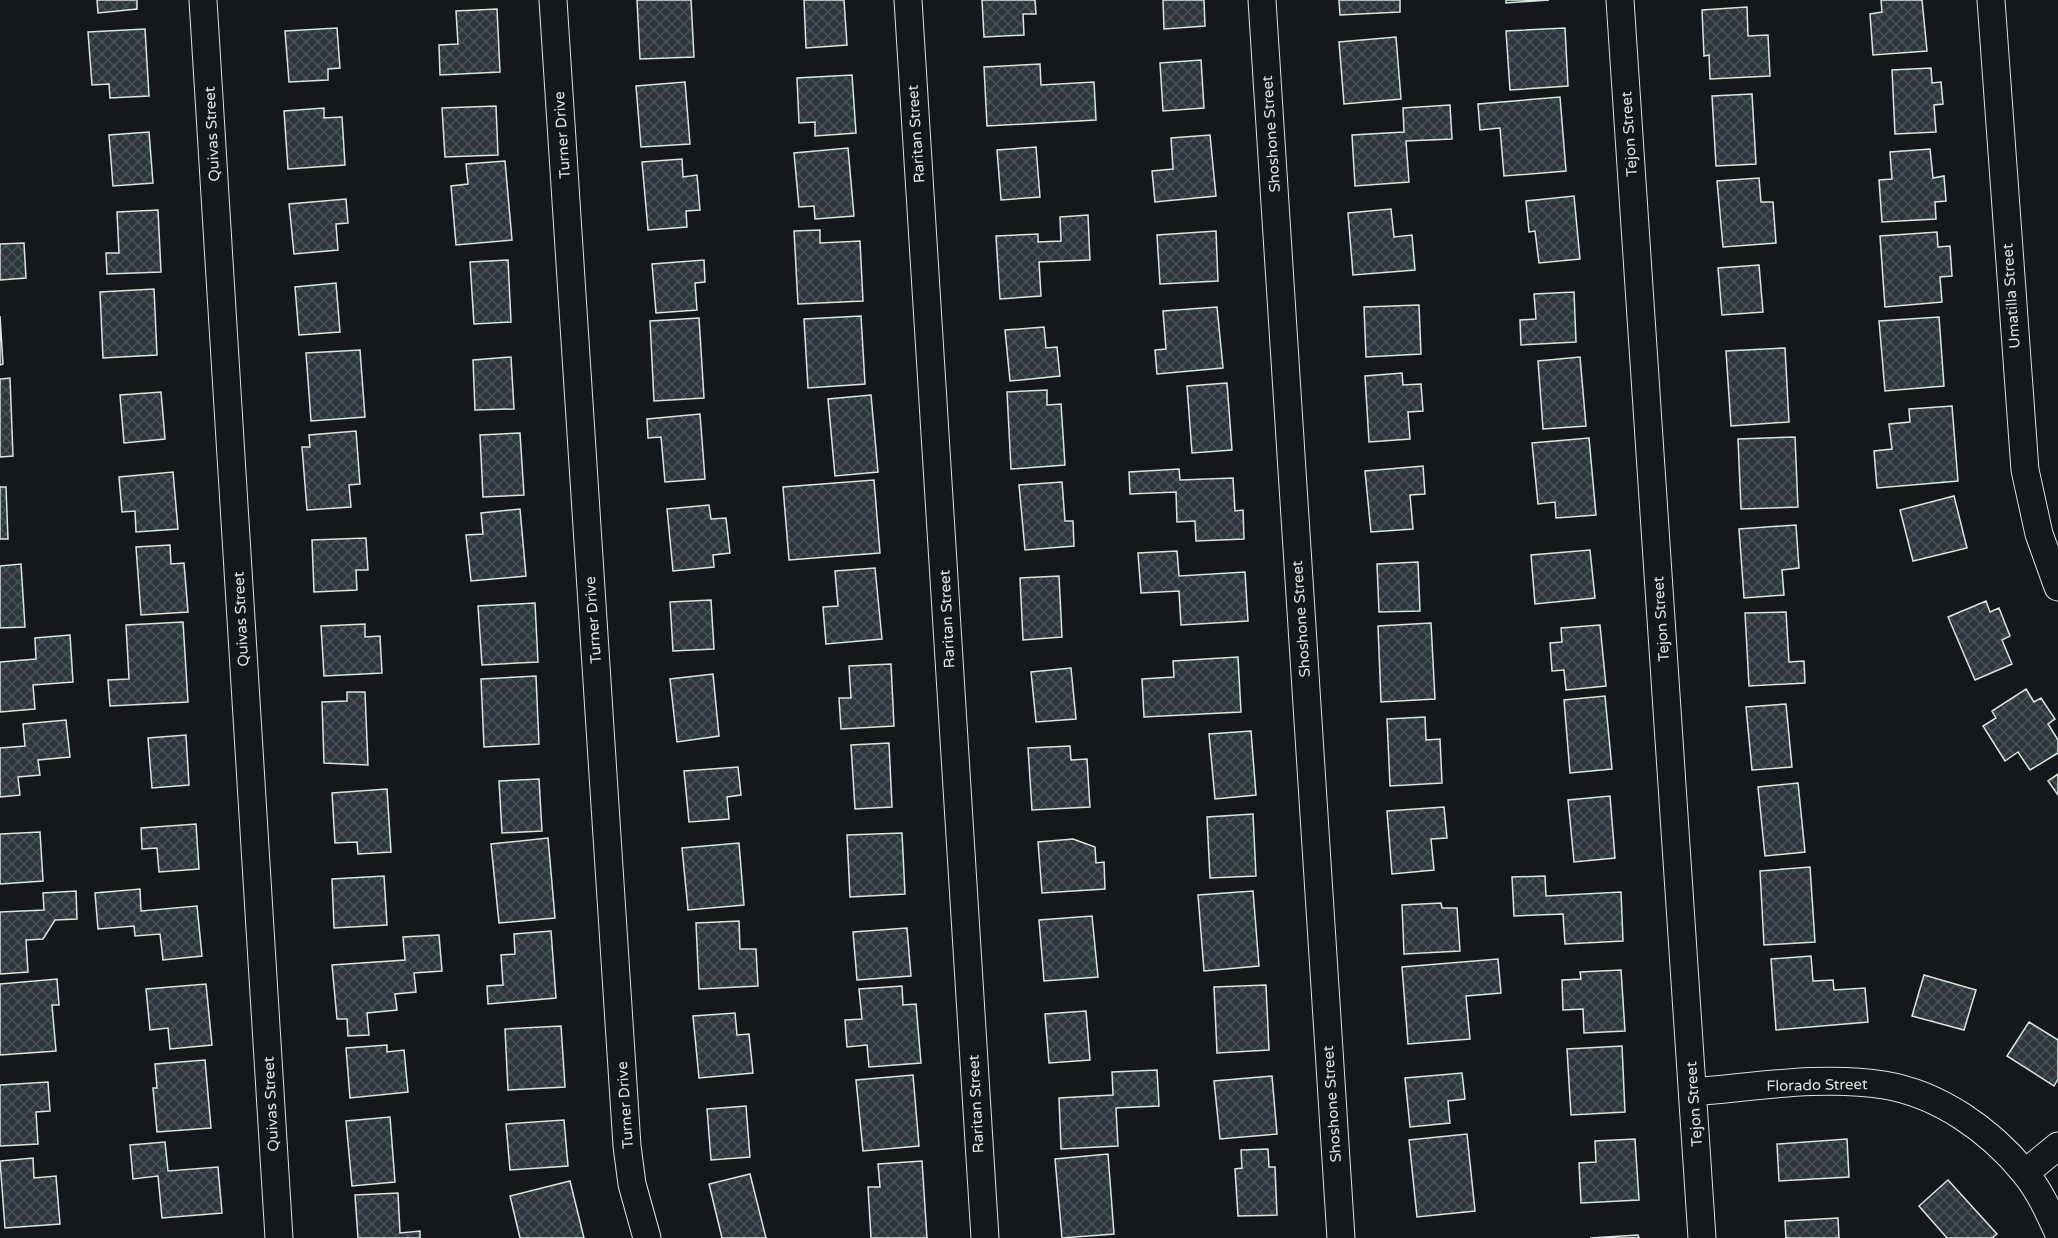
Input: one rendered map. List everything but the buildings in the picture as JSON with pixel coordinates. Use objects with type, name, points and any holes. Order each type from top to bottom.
[{"type":"street","name":"Quivas Street","points":[[203,0],[279,1238]]},
{"type":"street","name":"Turner Drive","points":[[553,0],[627,1146],[632,1184],[647,1238]]},
{"type":"street","name":"Raritan Street","points":[[908,0],[985,1238]]},
{"type":"street","name":"Shoshone Street","points":[[1262,0],[1341,1238]]},
{"type":"street","name":"Tejon Street","points":[[1620,0],[1702,1238]]},
{"type":"street","name":"Umatilla Street","points":[[1991,0],[2025,470],[2039,534],[2058,587]]},
{"type":"street","name":"Florado Street","points":[[1693,1092],[1800,1083],[1863,1083],[1910,1091],[1943,1104],[1979,1130],[2025,1173],[2044,1203],[2058,1232]]},
{"type":"street","points":[[2025,1173],[2058,1146]]}]
